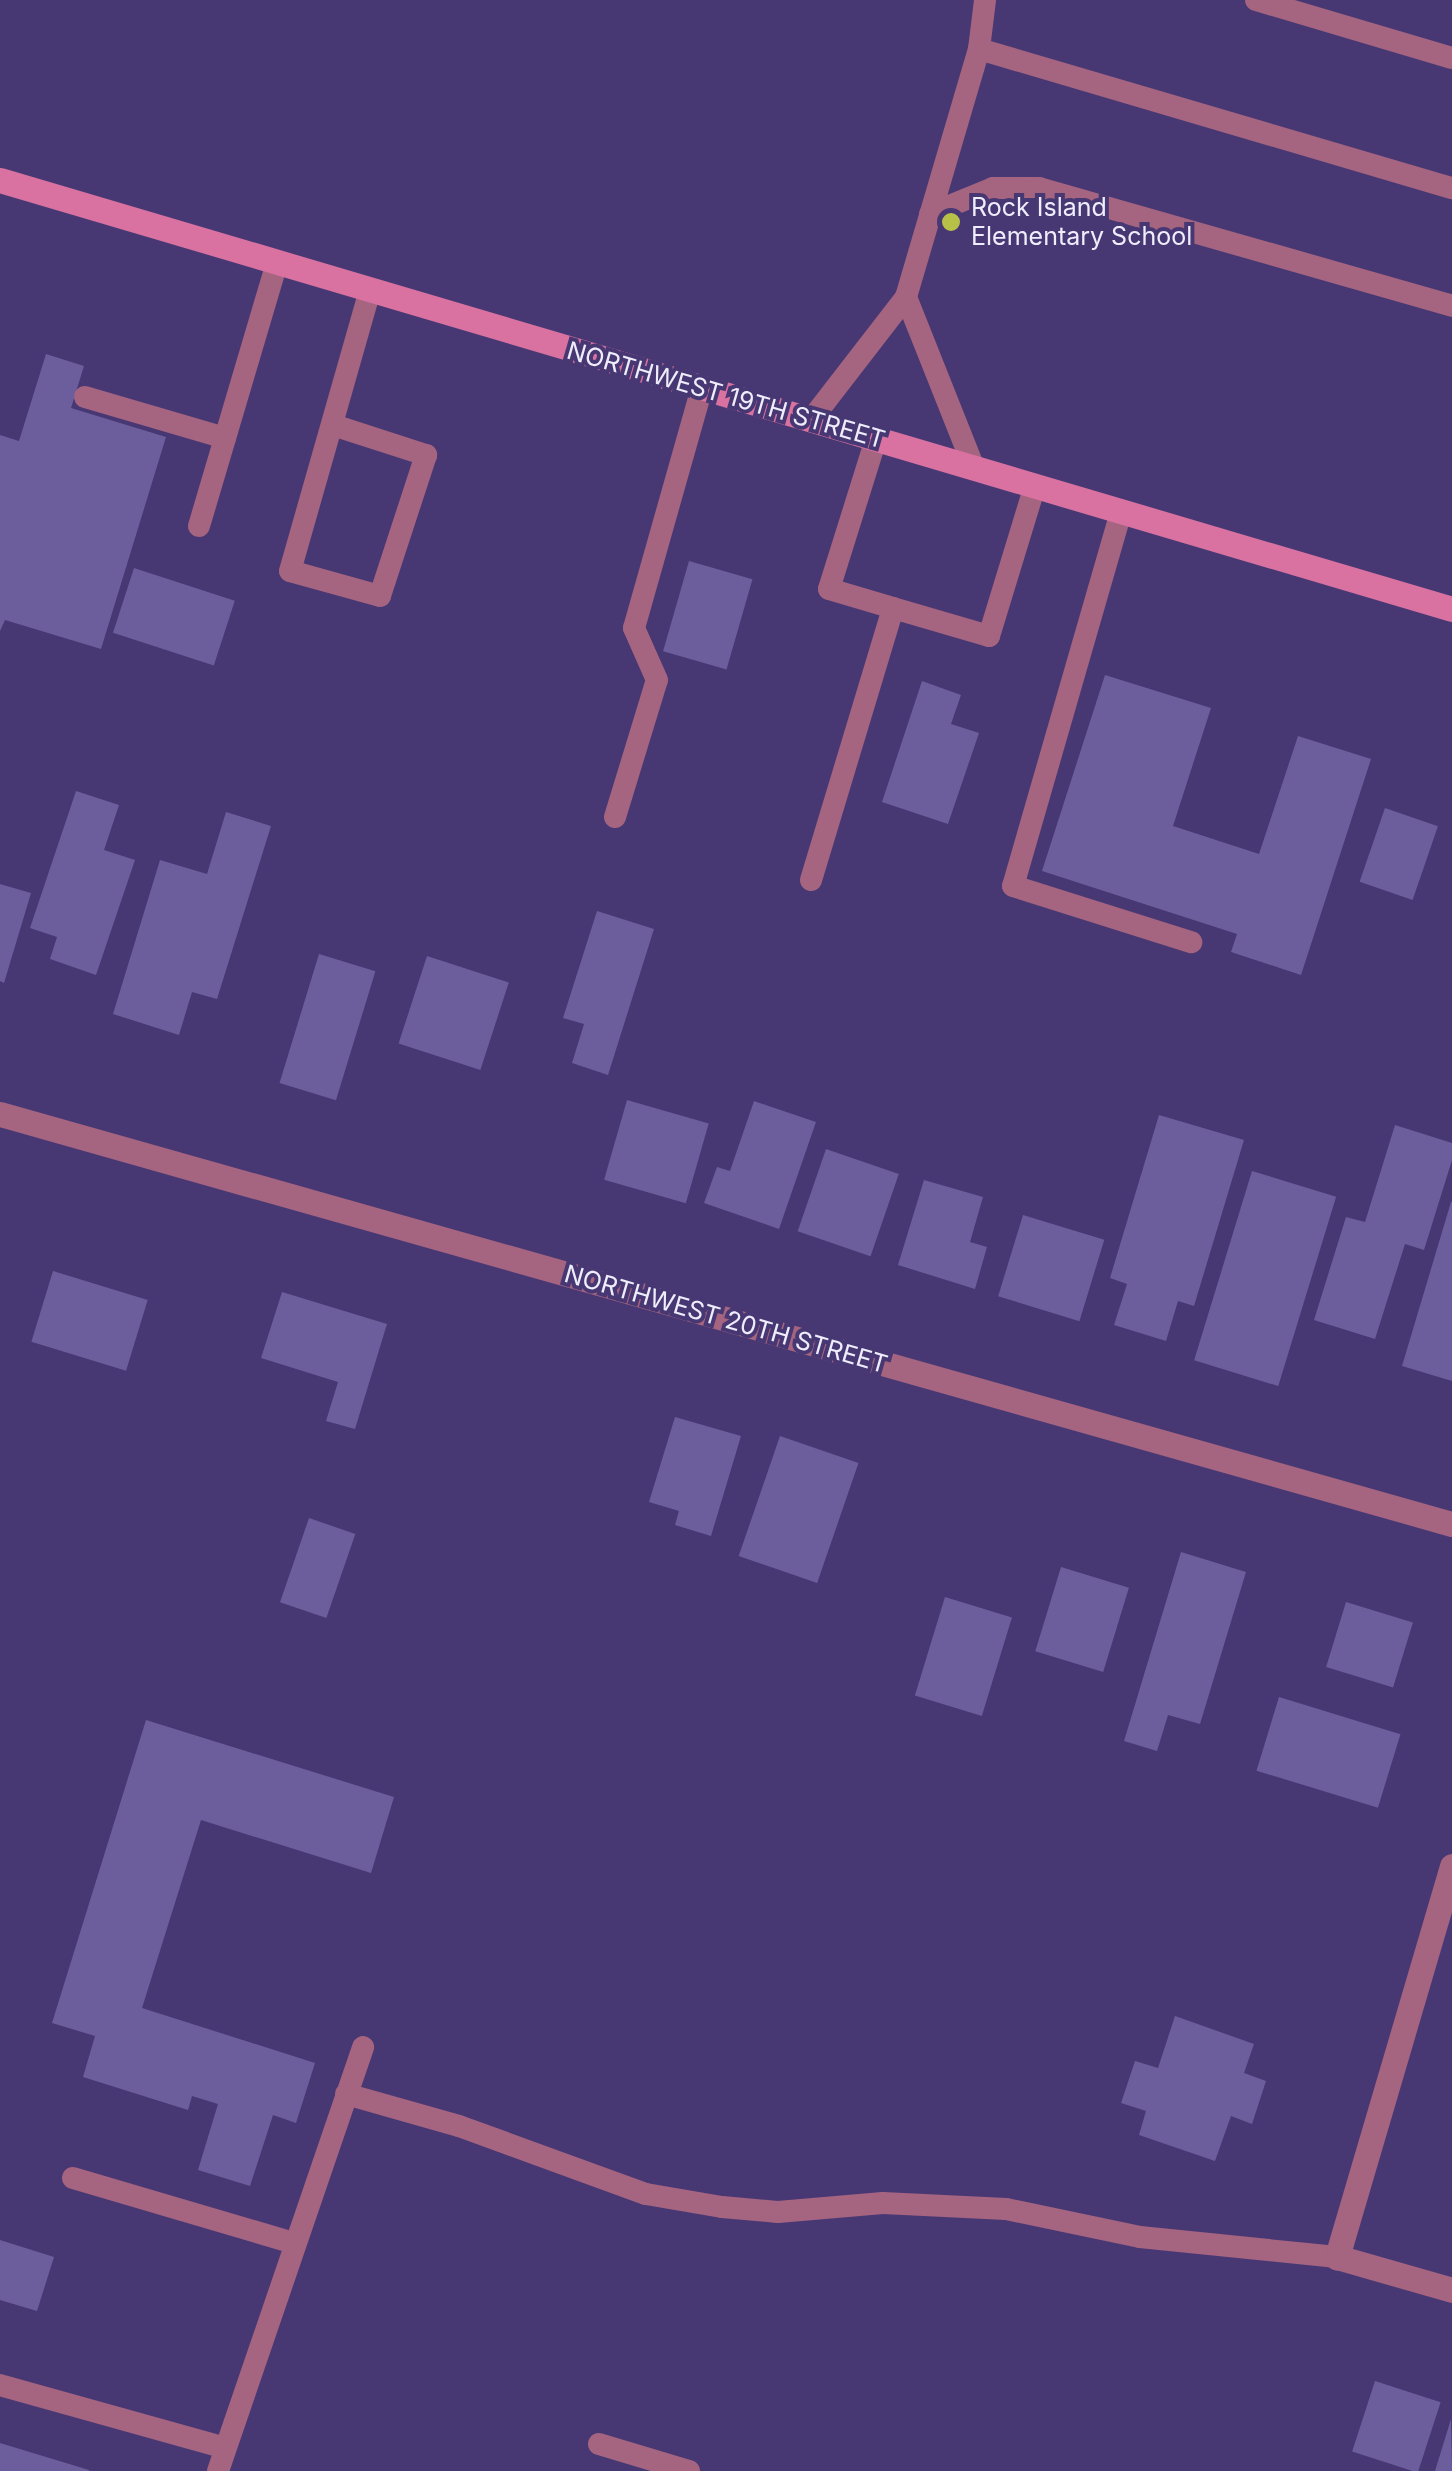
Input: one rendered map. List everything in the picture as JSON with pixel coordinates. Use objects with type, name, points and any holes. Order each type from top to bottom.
[{"type":"street","name":"NORTHWEST 19TH STREET","points":[[0,180],[1452,610]]},
{"type":"street","name":"NORTHWEST 20TH STREET","points":[[0,1114],[1452,1524]]},
{"type":"street","points":[[1452,1866],[1337,2257],[1452,2290]]},
{"type":"lane","points":[[812,420],[906,297],[980,49],[985,0]]},
{"type":"lane","points":[[1256,0],[1452,58]]},
{"type":"lane","points":[[980,49],[1452,188]]},
{"type":"lane","points":[[930,214],[993,188],[1038,188],[1452,306]]},
{"type":"lane","points":[[199,526],[277,262]]},
{"type":"lane","points":[[332,424],[426,455],[380,596],[290,571],[370,290]]},
{"type":"lane","points":[[906,297],[974,468]]},
{"type":"lane","points":[[615,816],[657,680],[634,628],[702,388]]},
{"type":"lane","points":[[85,397],[224,438]]},
{"type":"lane","points":[[876,439],[829,589],[893,608],[989,636],[1035,486]]},
{"type":"lane","points":[[1121,512],[1013,886],[1191,942]]},
{"type":"lane","points":[[811,880],[893,608]]},
{"type":"lane","points":[[218,2471],[222,2447],[363,2047]]},
{"type":"lane","points":[[346,2094],[459,2126],[646,2194],[722,2207],[778,2212],[883,2203],[1006,2209],[1140,2237],[1337,2257]]},
{"type":"lane","points":[[73,2178],[294,2242]]},
{"type":"lane","points":[[0,2385],[222,2447]]},
{"type":"lane","points":[[599,2444],[689,2471]]},
{"type":"building","points":[[46,354],[84,366],[71,408],[166,437],[101,649],[5,620],[0,631],[0,435],[19,441]]},
{"type":"building","points":[[689,561],[752,579],[727,670],[663,651]]},
{"type":"building","points":[[134,568],[235,601],[214,665],[113,633]]},
{"type":"building","points":[[1105,675],[1211,708],[1173,826],[1259,854],[1298,736],[1371,759],[1301,975],[1231,952],[1237,934],[1042,871]]},
{"type":"building","points":[[922,681],[961,695],[951,724],[979,733],[948,824],[882,802]]},
{"type":"building","points":[[76,791],[119,805],[104,850],[135,860],[96,975],[50,959],[57,937],[30,928]]},
{"type":"building","points":[[1385,808],[1438,826],[1413,900],[1360,882]]},
{"type":"building","points":[[226,812],[271,826],[217,999],[192,992],[179,1035],[113,1014],[160,860],[207,874]]},
{"type":"building","points":[[0,884],[31,893],[4,983],[0,981]]},
{"type":"building","points":[[597,911],[654,929],[608,1075],[572,1063],[584,1024],[563,1018]]},
{"type":"building","points":[[319,954],[375,971],[336,1100],[280,1083]]},
{"type":"building","points":[[427,956],[509,983],[480,1070],[399,1043]]},
{"type":"building","points":[[627,1100],[709,1123],[686,1203],[604,1180]]},
{"type":"building","points":[[754,1101],[816,1122],[779,1229],[704,1203],[717,1167],[730,1171]]},
{"type":"building","points":[[1159,1115],[1244,1140],[1194,1306],[1178,1301],[1166,1341],[1114,1325],[1127,1284],[1110,1278]]},
{"type":"building","points":[[1395,1125],[1452,1143],[1452,1160],[1424,1250],[1405,1244],[1375,1339],[1314,1320],[1346,1217],[1365,1222]]},
{"type":"building","points":[[826,1149],[899,1174],[870,1256],[798,1231]]},
{"type":"building","points":[[1252,1171],[1336,1197],[1278,1386],[1194,1360]]},
{"type":"building","points":[[924,1180],[983,1197],[970,1242],[987,1247],[975,1289],[898,1265]]},
{"type":"building","points":[[1452,1202],[1452,1381],[1402,1366]]},
{"type":"building","points":[[1023,1215],[1104,1240],[1079,1321],[998,1296]]},
{"type":"building","points":[[53,1271],[148,1300],[126,1371],[31,1342]]},
{"type":"building","points":[[282,1292],[387,1324],[355,1429],[326,1421],[338,1382],[261,1358]]},
{"type":"building","points":[[675,1417],[741,1436],[711,1536],[675,1525],[679,1511],[649,1502]]},
{"type":"building","points":[[780,1436],[858,1463],[817,1583],[739,1556]]},
{"type":"building","points":[[309,1518],[355,1534],[326,1618],[280,1602]]},
{"type":"building","points":[[1181,1552],[1246,1572],[1200,1724],[1168,1715],[1157,1751],[1124,1741]]},
{"type":"building","points":[[1061,1567],[1129,1588],[1103,1672],[1035,1651]]},
{"type":"building","points":[[945,1597],[1012,1617],[982,1716],[915,1695]]},
{"type":"building","points":[[1346,1602],[1413,1622],[1393,1687],[1326,1667]]},
{"type":"building","points":[[1279,1697],[1400,1734],[1378,1808],[1256,1771]]},
{"type":"building","points":[[146,1720],[394,1797],[371,1873],[201,1820],[142,2008],[315,2063],[296,2123],[273,2115],[250,2186],[198,2170],[218,2104],[192,2096],[188,2110],[83,2077],[95,2036],[52,2023]]},
{"type":"building","points":[[1175,2016],[1254,2044],[1244,2073],[1266,2081],[1252,2124],[1231,2116],[1215,2161],[1139,2135],[1146,2111],[1121,2103],[1135,2061],[1158,2068]]},
{"type":"building","points":[[0,2240],[54,2257],[37,2311],[0,2300]]},
{"type":"building","points":[[1375,2381],[1441,2402],[1418,2471],[1352,2451]]},
{"type":"building","points":[[1451,2419],[1452,2471],[1435,2471]]},
{"type":"building","points":[[0,2443],[89,2470],[89,2471],[0,2471]]},
{"type":"place","name":"Rock Island Elementary School","points":[[951,222]]}]
